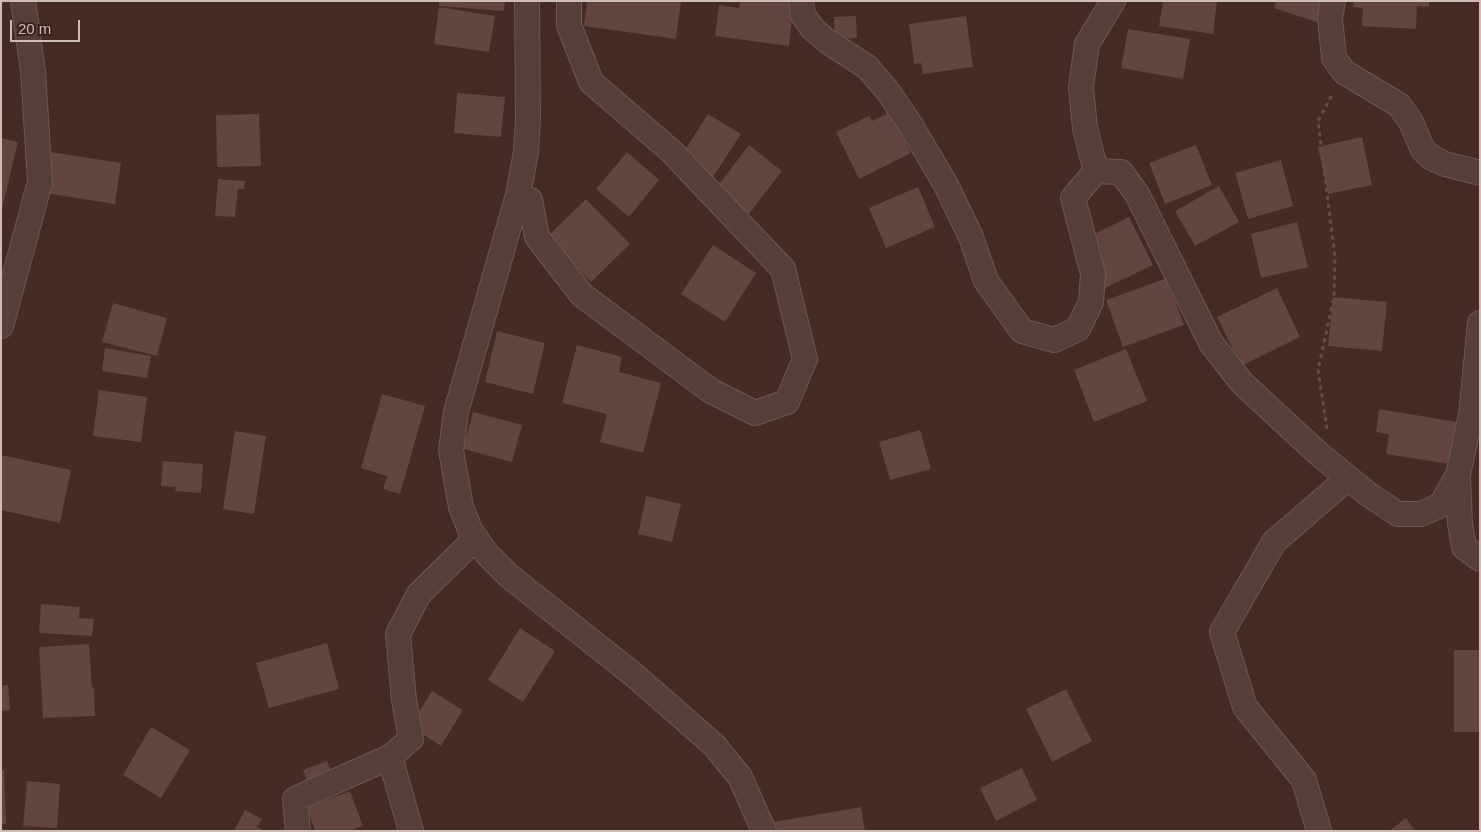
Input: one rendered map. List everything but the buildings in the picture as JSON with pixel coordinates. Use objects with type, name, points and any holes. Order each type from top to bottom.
[{"type":"street","points":[[1,326],[40,182],[33,71],[22,1]]},
{"type":"street","points":[[527,1],[528,119],[526,152],[518,194],[456,412],[451,450],[461,507],[470,530],[487,554],[508,576],[634,675],[714,745],[740,778],[764,831]]},
{"type":"street","points":[[518,194],[530,200],[537,237],[582,295],[711,391],[755,413],[786,402],[805,359],[783,269],[672,151],[591,82],[569,25],[569,1]]},
{"type":"street","points":[[801,1],[803,15],[812,28],[827,41],[867,67],[887,90],[912,127],[946,185],[967,228],[986,281],[1022,331],[1054,340],[1078,329],[1091,302],[1093,274],[1073,198],[1096,171]]},
{"type":"street","points":[[1096,171],[1085,128],[1081,87],[1088,44],[1113,1]]},
{"type":"street","points":[[1333,1],[1330,18],[1334,58],[1344,72],[1399,105],[1410,122],[1423,150],[1432,158],[1445,164],[1480,173]]},
{"type":"street","points":[[1096,171],[1121,172],[1137,194],[1212,343],[1242,383],[1320,455],[1368,494],[1398,514],[1421,514],[1441,505],[1458,476]]},
{"type":"street","points":[[1480,323],[1471,415],[1458,476],[1460,524],[1464,546],[1480,559]]},
{"type":"street","points":[[1319,831],[1304,780],[1245,707],[1222,632],[1274,542],[1348,478]]},
{"type":"street","points":[[298,831],[295,799],[390,757],[411,739],[404,700],[398,634],[418,594],[476,538]]},
{"type":"street","points":[[390,757],[411,831]]},
{"type":"path","points":[[1328,437],[1318,370],[1334,297],[1335,257],[1318,121],[1344,72]]}]
